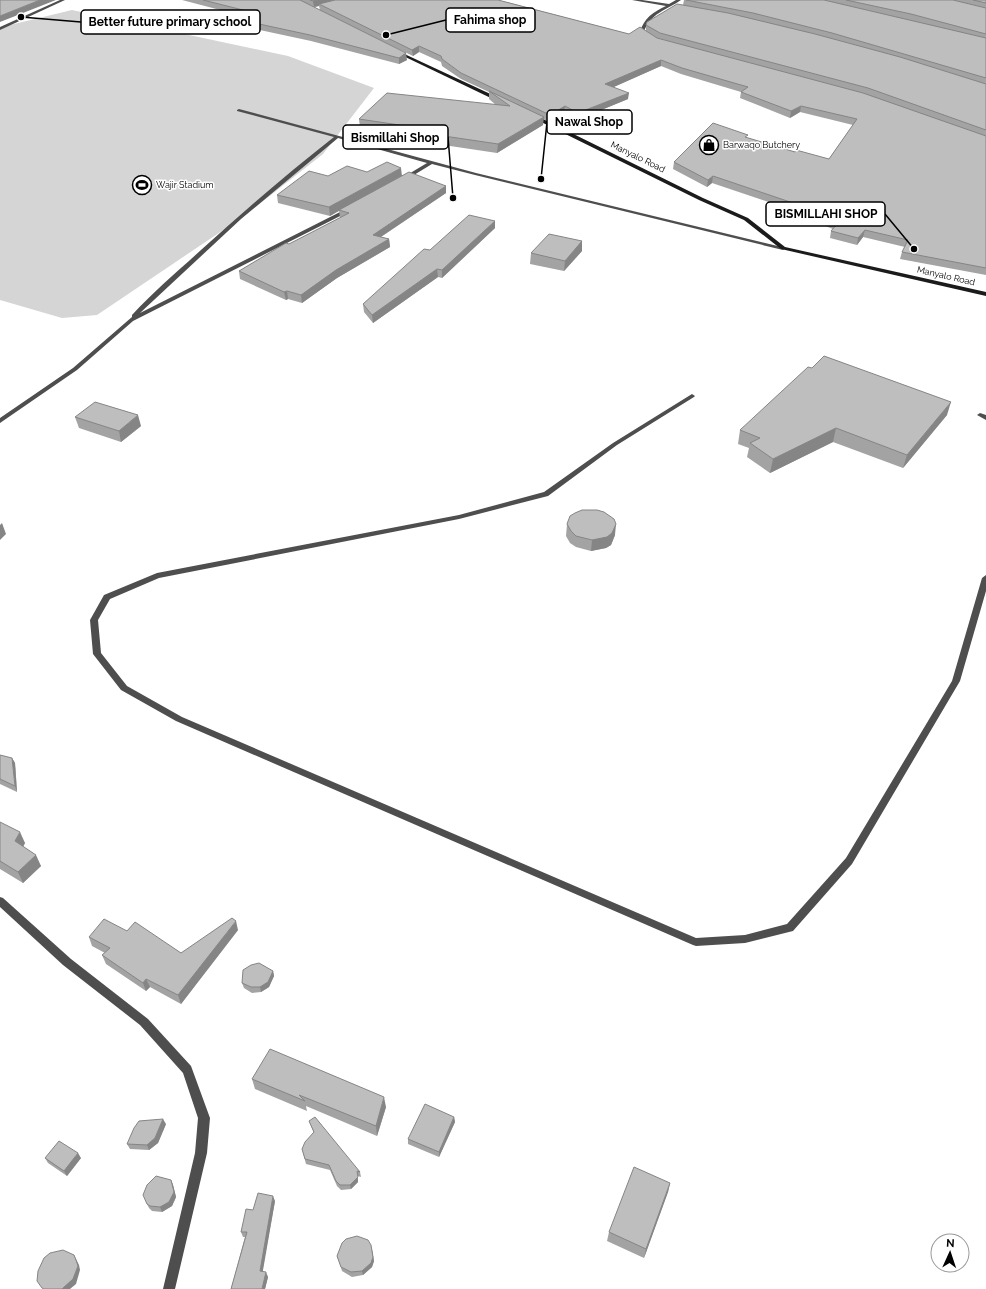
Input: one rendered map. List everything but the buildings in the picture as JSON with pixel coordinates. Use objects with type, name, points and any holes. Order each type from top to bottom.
[{"type":"street","points":[[0,29],[63,0]]},
{"type":"street","points":[[634,0],[677,7]]},
{"type":"street","points":[[652,38],[642,32],[643,25],[651,16],[679,0]]},
{"type":"street","points":[[391,49],[502,102]]},
{"type":"street","points":[[239,110],[565,196],[783,248]]},
{"type":"street","name":"Manyalo Road","points":[[530,115],[701,199],[746,219],[783,248],[986,294]]},
{"type":"street","points":[[0,421],[74,369],[131,320],[145,304],[232,224],[292,172],[337,137]]},
{"type":"street","points":[[400,181],[432,162]]},
{"type":"street","points":[[131,320],[353,208]]},
{"type":"street","points":[[692,396],[615,444],[546,494],[459,517],[157,576],[107,597],[94,620],[96,654],[124,688],[187,722],[696,942],[745,939],[790,928],[849,861],[956,681],[986,578]]},
{"type":"street","points":[[0,900],[67,962],[144,1022],[187,1070],[204,1118],[201,1153],[169,1289]]},
{"type":"shaded area","name":"Wajir Stadium","points":[[72,10],[288,56],[374,88],[323,154],[244,216],[97,315],[62,318],[0,300],[0,29],[10,25]]},
{"type":"place","name":"Better future primary school","points":[[21,17]]},
{"type":"place","name":"Fahima shop","points":[[386,35]]},
{"type":"place","name":"Barwaqo Butchery","points":[[709,145]]},
{"type":"place","name":"Nawal Shop","points":[[541,179]]},
{"type":"place","name":"Wajir Stadium","points":[[142,185]]},
{"type":"place","name":"Bismillahi Shop","points":[[453,198]]},
{"type":"place","name":"BISMILLAHI SHOP","points":[[914,249]]}]
